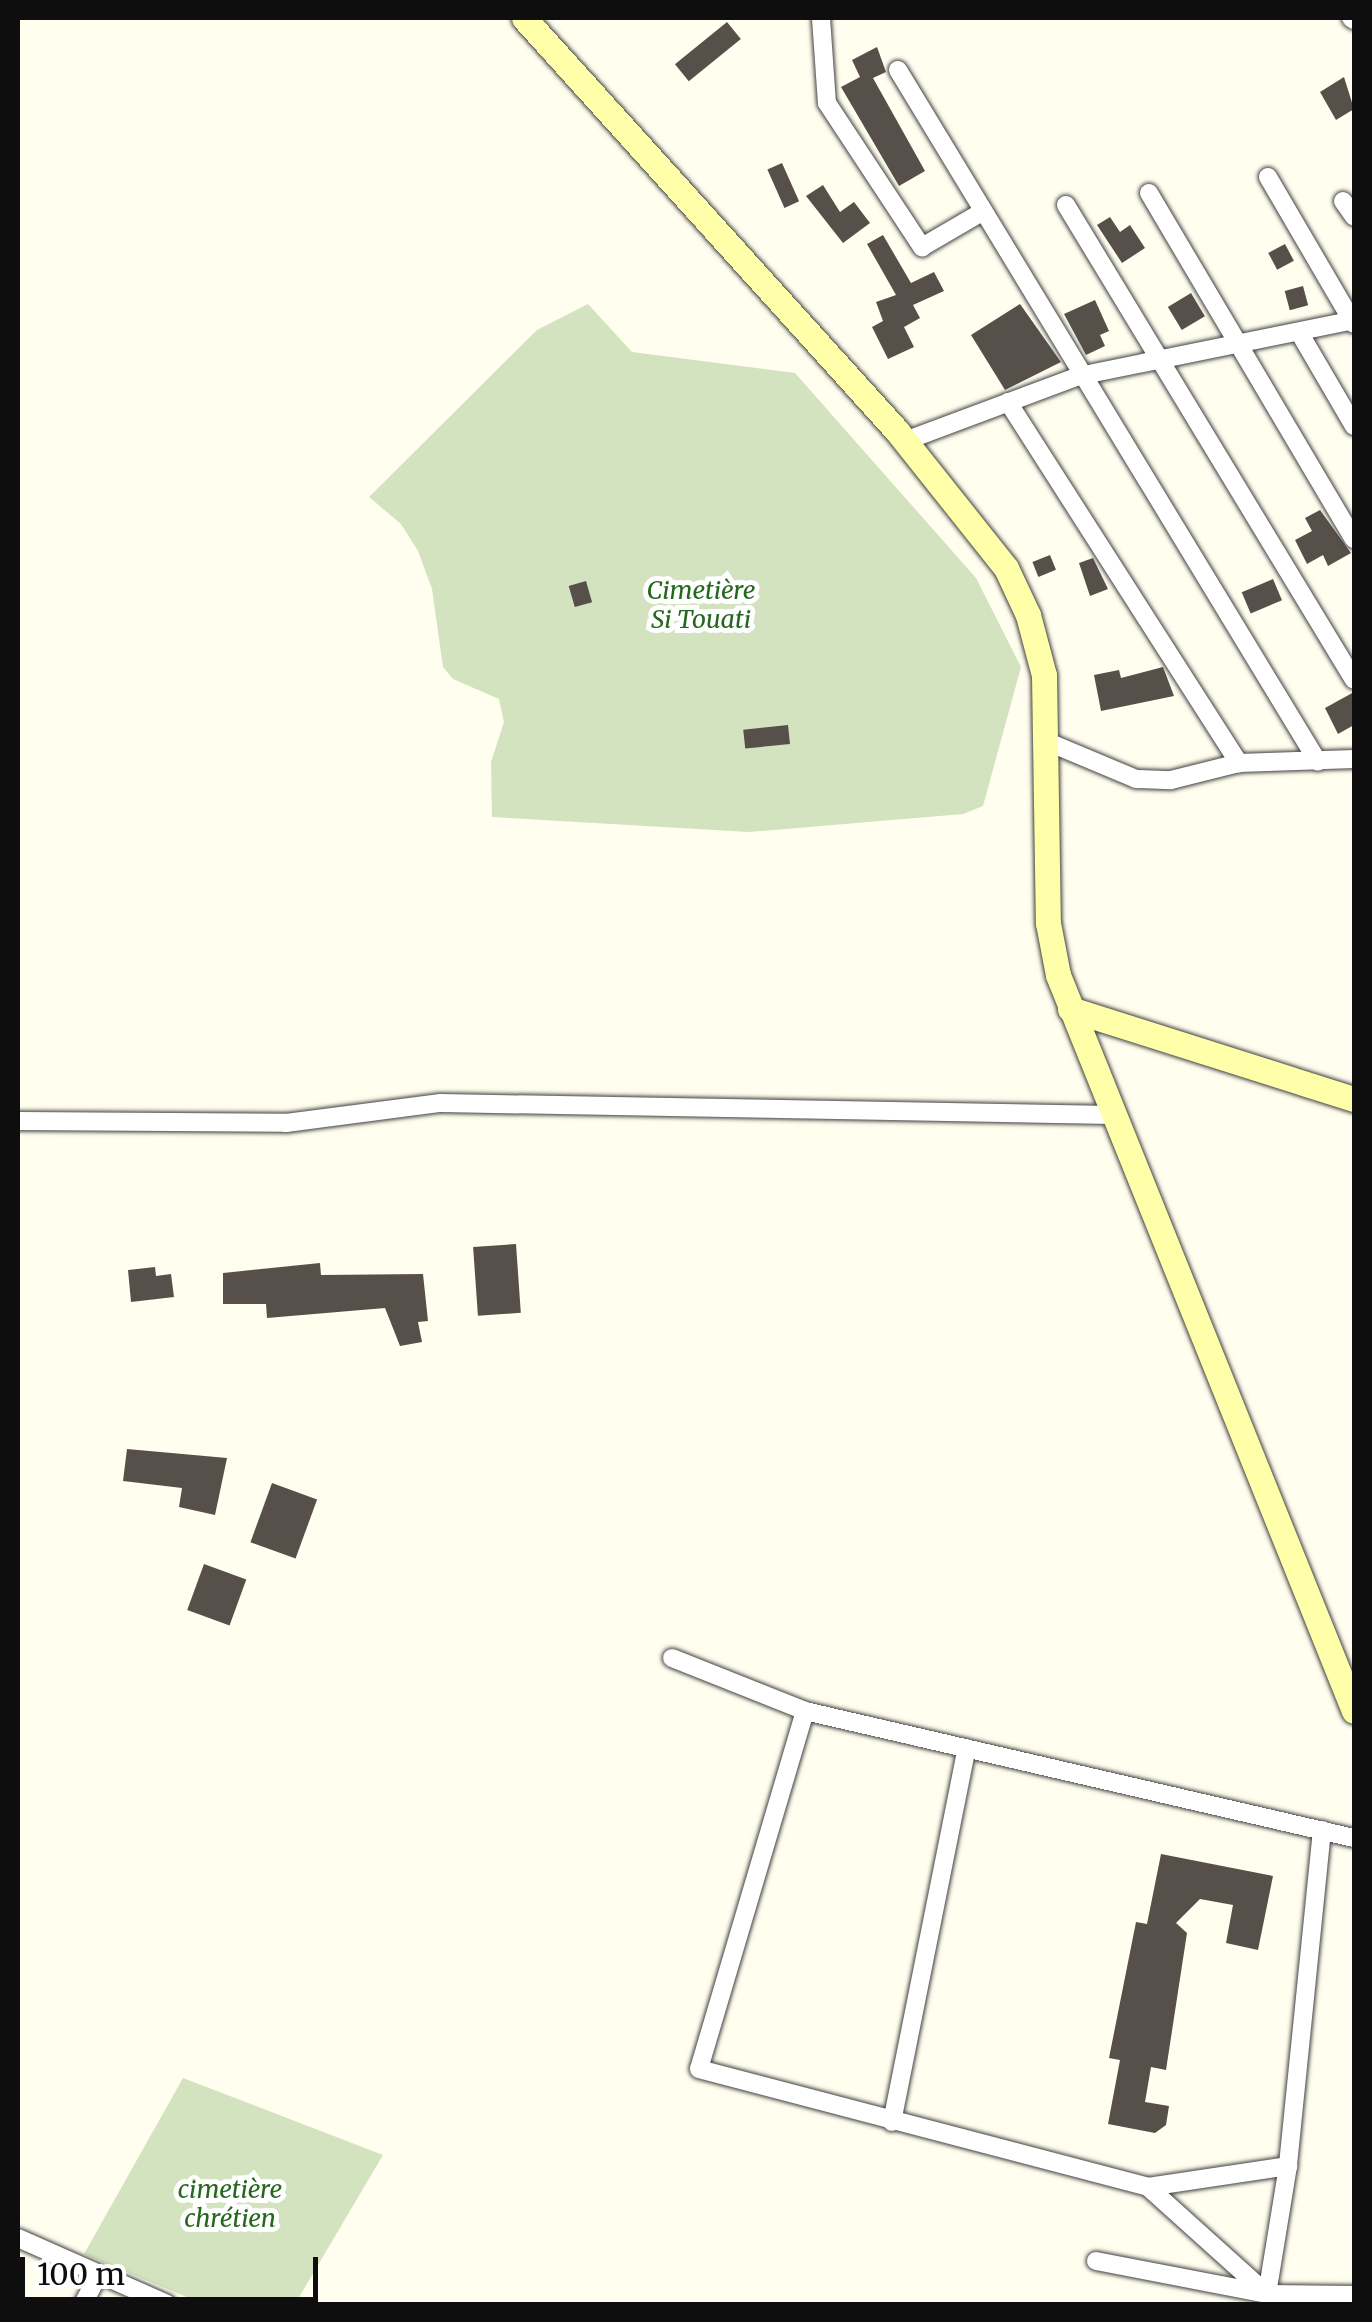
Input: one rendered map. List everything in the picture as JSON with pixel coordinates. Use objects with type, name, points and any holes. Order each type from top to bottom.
[{"type":"main road","points":[[526,18],[905,440],[1006,568],[1028,615],[1044,675],[1048,923],[1070,1009],[1354,1711]]},
{"type":"main road","points":[[1070,1009],[1354,1099]]},
{"type":"street","points":[[821,18],[827,103],[922,247],[982,212]]},
{"type":"street","points":[[898,70],[1079,376],[1318,762]]},
{"type":"street","points":[[905,440],[1079,376],[1354,322],[1268,178]]},
{"type":"street","points":[[1149,193],[1242,343],[1354,539]]},
{"type":"street","points":[[1343,201],[1354,218]]},
{"type":"street","points":[[1066,205],[1354,680]]},
{"type":"street","points":[[1299,332],[1354,426]]},
{"type":"street","points":[[1008,402],[1239,762]]},
{"type":"street","points":[[1048,742],[1136,779],[1171,780],[1239,762],[1354,759]]},
{"type":"street","points":[[18,1121],[286,1123],[441,1103],[1113,1115]]},
{"type":"street","points":[[672,1658],[805,1711],[1354,1838]]},
{"type":"street","points":[[805,1711],[698,2068],[1148,2187],[1288,2166]]},
{"type":"street","points":[[892,2122],[967,1748]]},
{"type":"street","points":[[1267,2294],[1288,2166],[1322,1830]]},
{"type":"street","points":[[1148,2187],[1267,2294]]},
{"type":"street","points":[[18,2238],[166,2304]]},
{"type":"street","points":[[1096,2261],[1267,2294],[1354,2295]]},
{"type":"street","points":[[83,2304],[100,2274]]},
{"type":"green space","name":"Cimetière Si Touati","points":[[588,304],[632,352],[795,373],[976,578],[1021,667],[983,806],[963,814],[749,832],[492,817],[491,762],[504,722],[499,699],[453,679],[443,667],[432,589],[418,551],[401,524],[369,497],[537,330]]},
{"type":"green space","name":"cimetière chrétien","points":[[183,2078],[383,2155],[295,2304],[203,2304],[84,2254]]},
{"type":"building","points":[[727,22],[741,39],[689,81],[675,64]]},
{"type":"building","points":[[877,47],[886,72],[873,78],[925,171],[899,186],[841,87],[860,77],[852,60]]},
{"type":"building","points":[[1344,77],[1354,109],[1336,120],[1320,92]]},
{"type":"building","points":[[782,163],[799,201],[784,208],[767,170]]},
{"type":"building","points":[[823,185],[840,212],[854,202],[870,223],[843,243],[806,196]]},
{"type":"building","points":[[1110,217],[1120,232],[1130,225],[1145,248],[1122,263],[1097,225]]},
{"type":"building","points":[[883,235],[911,283],[934,272],[944,291],[913,305],[920,318],[904,327],[914,347],[888,359],[872,327],[883,321],[876,302],[896,295],[867,244]]},
{"type":"building","points":[[1285,244],[1294,261],[1277,270],[1268,253]]},
{"type":"building","points":[[1303,286],[1308,305],[1290,310],[1285,291]]},
{"type":"building","points":[[1191,293],[1205,316],[1182,330],[1168,307]]},
{"type":"building","points":[[1095,300],[1109,331],[1100,335],[1105,346],[1086,355],[1064,314]]},
{"type":"building","points":[[1020,304],[1061,362],[1005,390],[971,335]]},
{"type":"building","points":[[1320,510],[1351,553],[1328,566],[1323,555],[1307,564],[1295,540],[1312,531],[1305,518]]},
{"type":"building","points":[[1050,555],[1056,570],[1038,577],[1032,562]]},
{"type":"building","points":[[1093,558],[1108,589],[1090,596],[1079,563]]},
{"type":"building","points":[[1273,579],[1282,600],[1251,613],[1242,592]]},
{"type":"building","points":[[586,581],[592,602],[575,607],[569,586]]},
{"type":"building","points":[[1163,667],[1174,696],[1101,711],[1094,675],[1119,670],[1121,678]]},
{"type":"building","points":[[1354,692],[1354,725],[1338,734],[1325,708]]},
{"type":"building","points":[[788,725],[790,744],[745,749],[743,730]]},
{"type":"building","points":[[516,1244],[521,1313],[478,1316],[473,1247]]},
{"type":"building","points":[[320,1263],[321,1275],[423,1274],[428,1321],[418,1322],[422,1342],[400,1346],[385,1308],[267,1318],[266,1304],[223,1304],[223,1273]]},
{"type":"building","points":[[155,1267],[156,1276],[171,1274],[174,1297],[131,1302],[128,1270]]},
{"type":"building","points":[[127,1449],[227,1458],[215,1515],[179,1507],[182,1488],[123,1481]]},
{"type":"building","points":[[272,1483],[317,1499],[296,1559],[250,1542]]},
{"type":"building","points":[[204,1564],[246,1579],[230,1625],[187,1610]]},
{"type":"building","points":[[1161,1854],[1273,1876],[1258,1950],[1226,1943],[1233,1905],[1200,1899],[1176,1923],[1187,1933],[1166,2070],[1151,2067],[1145,2102],[1169,2106],[1166,2125],[1155,2133],[1108,2124],[1120,2060],[1109,2058],[1136,1922],[1147,1924]]}]
